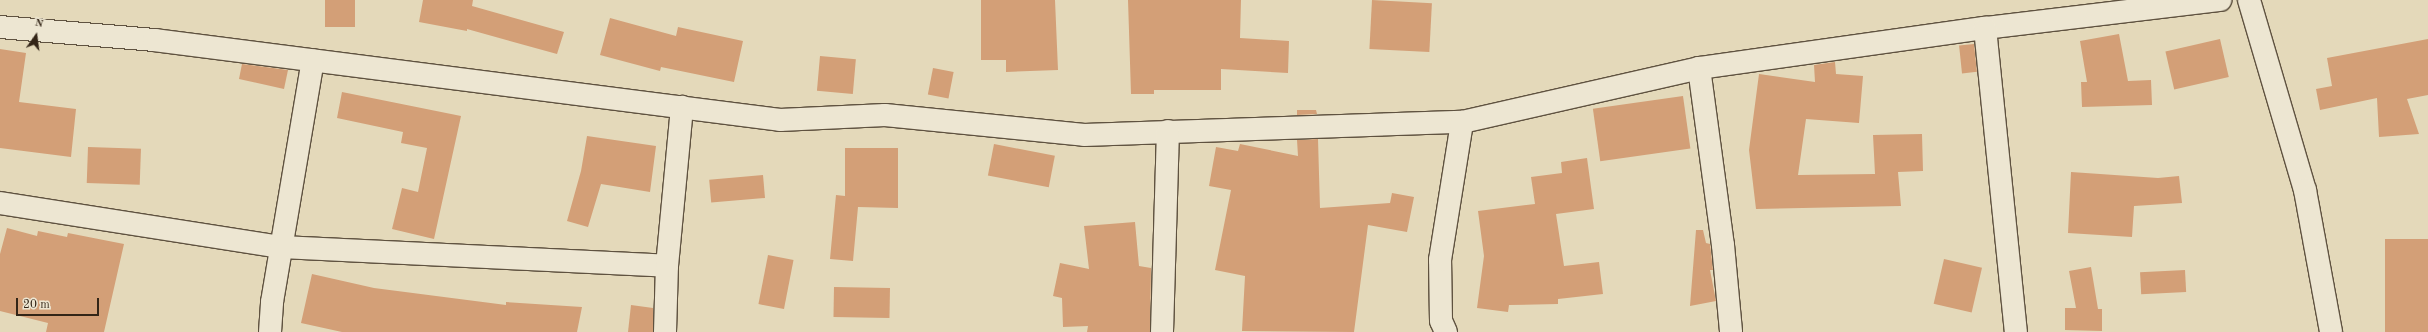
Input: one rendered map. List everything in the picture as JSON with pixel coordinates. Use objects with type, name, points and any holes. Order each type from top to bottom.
[{"type":"street","points":[[0,27],[154,40],[780,120],[885,116],[1084,135],[1462,122],[1699,68],[1985,28],[2220,0]]},
{"type":"street","points":[[2249,0],[2305,190],[2331,332]]},
{"type":"street","points":[[1985,28],[2016,332]]},
{"type":"street","points":[[270,332],[272,302],[313,60]]},
{"type":"street","points":[[1699,68],[1723,245],[1731,332]]},
{"type":"street","points":[[665,332],[667,266],[682,107]]},
{"type":"street","points":[[1446,332],[1441,321],[1440,260],[1462,122]]},
{"type":"street","points":[[1162,332],[1168,131]]},
{"type":"street","points":[[0,203],[282,247],[667,266]]},
{"type":"building","points":[[325,0],[355,0],[355,27],[325,27]]},
{"type":"building","points":[[423,0],[473,0],[472,6],[564,32],[557,54],[467,29],[467,31],[419,22]]},
{"type":"building","points":[[981,0],[1055,0],[1058,70],[1006,72],[1006,60],[981,60]]},
{"type":"building","points":[[1128,0],[1241,0],[1240,38],[1289,41],[1288,73],[1221,69],[1221,90],[1154,90],[1154,94],[1131,94]]},
{"type":"building","points":[[1372,0],[1432,3],[1429,52],[1369,49]]},
{"type":"building","points":[[610,18],[676,36],[678,27],[743,41],[734,82],[661,67],[660,71],[600,55]]},
{"type":"building","points":[[2119,34],[2128,81],[2151,80],[2152,105],[2082,107],[2081,82],[2087,82],[2080,41]]},
{"type":"building","points":[[2220,39],[2229,77],[2174,90],[2165,52]]},
{"type":"building","points":[[2428,39],[2428,95],[2407,99],[2419,134],[2379,137],[2377,98],[2320,110],[2316,89],[2332,86],[2327,58]]},
{"type":"building","points":[[1974,44],[1977,72],[1962,73],[1959,46]]},
{"type":"building","points":[[0,49],[26,53],[19,102],[76,109],[71,157],[0,148]]},
{"type":"building","points":[[820,56],[856,59],[853,94],[817,91]]},
{"type":"building","points":[[1835,62],[1836,74],[1863,76],[1859,123],[1806,119],[1798,175],[1875,174],[1873,135],[1922,134],[1923,171],[1898,172],[1901,206],[1756,209],[1749,150],[1759,74],[1815,82],[1814,65]]},
{"type":"building","points":[[242,64],[288,70],[284,89],[239,79]]},
{"type":"building","points":[[933,68],[954,72],[948,99],[928,95]]},
{"type":"building","points":[[342,92],[461,116],[434,239],[392,229],[402,188],[418,192],[427,148],[401,143],[403,132],[337,118]]},
{"type":"building","points":[[1683,96],[1690,148],[1600,161],[1593,109]]},
{"type":"building","points":[[1297,110],[1316,110],[1317,114],[1297,115]]},
{"type":"building","points":[[587,136],[656,146],[650,192],[601,184],[588,227],[567,221],[581,171]]},
{"type":"building","points":[[1318,139],[1320,208],[1390,203],[1392,193],[1414,197],[1407,232],[1368,225],[1354,332],[1242,331],[1245,276],[1215,270],[1231,190],[1209,186],[1216,147],[1238,151],[1240,144],[1298,156],[1297,140]]},
{"type":"building","points":[[994,144],[1055,156],[1049,187],[988,175]]},
{"type":"building","points":[[88,147],[141,149],[140,185],[87,183]]},
{"type":"building","points":[[845,148],[898,148],[898,208],[858,207],[853,261],[830,259],[836,195],[845,196]]},
{"type":"building","points":[[1587,158],[1594,209],[1556,214],[1564,266],[1599,262],[1603,294],[1558,299],[1558,304],[1509,305],[1508,312],[1477,308],[1484,256],[1478,211],[1535,204],[1531,177],[1562,173],[1561,162]]},
{"type":"building","points":[[2071,172],[2158,178],[2179,176],[2182,203],[2134,206],[2132,237],[2068,233]]},
{"type":"building","points":[[763,175],[765,198],[711,203],[709,180]]},
{"type":"building","points":[[1135,222],[1139,266],[1151,268],[1150,332],[1087,332],[1088,326],[1063,327],[1062,298],[1053,296],[1060,263],[1089,269],[1084,226]]},
{"type":"building","points":[[7,228],[37,236],[38,231],[67,237],[68,233],[124,244],[104,332],[46,332],[48,323],[0,311],[0,254]]},
{"type":"building","points":[[1696,230],[1703,230],[1706,243],[1710,244],[1713,270],[1710,270],[1716,301],[1690,306]]},
{"type":"building","points":[[2385,239],[2428,239],[2428,332],[2385,332]]},
{"type":"building","points":[[768,255],[794,260],[784,309],[758,304]]},
{"type":"building","points":[[1944,259],[1982,268],[1972,313],[1934,304]]},
{"type":"building","points":[[2091,267],[2098,309],[2102,309],[2102,331],[2065,330],[2065,308],[2076,308],[2069,271]]},
{"type":"building","points":[[2185,270],[2186,292],[2141,294],[2140,272]]},
{"type":"building","points":[[312,274],[374,288],[506,305],[506,302],[582,307],[577,332],[342,332],[301,323]]},
{"type":"building","points":[[834,287],[890,288],[889,318],[833,317]]},
{"type":"building","points":[[631,305],[653,308],[653,332],[628,332]]}]
